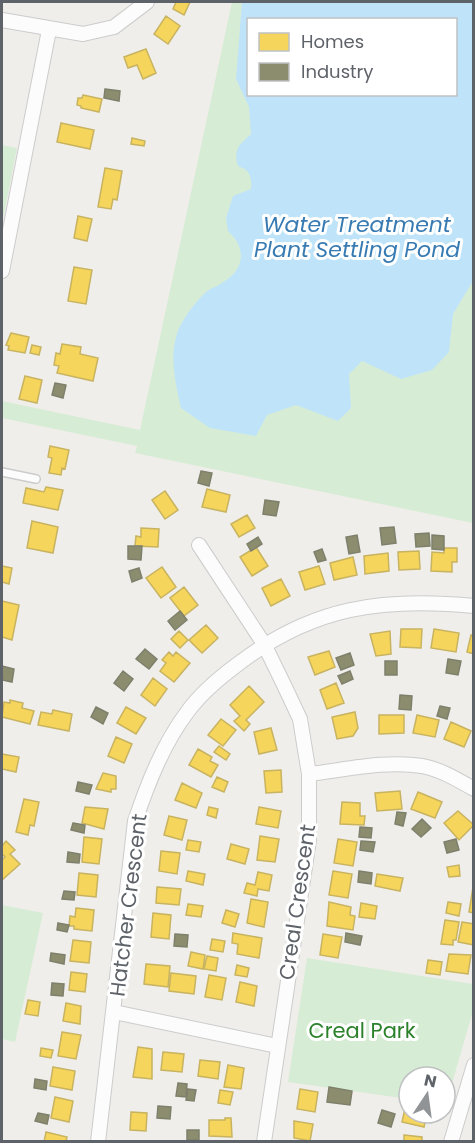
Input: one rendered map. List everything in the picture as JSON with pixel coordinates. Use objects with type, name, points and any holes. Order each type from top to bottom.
[{"type":"street","points":[[2,20],[49,30],[83,34],[114,27],[147,2]]},
{"type":"street","points":[[2,271],[49,30]]},
{"type":"street","name":"Creal Crescent","points":[[199,546],[264,644],[300,720],[309,774],[309,840],[264,1142]]},
{"type":"street","name":"Hatcher Crescent","points":[[98,1142],[135,821],[151,776],[188,711],[213,683],[264,644],[323,615],[386,603],[433,602],[474,606]]},
{"type":"street","points":[[309,774],[398,765],[423,766],[450,776],[474,789]]},
{"type":"street","points":[[114,1012],[277,1046]]},
{"type":"street","points":[[451,1142],[474,1065]]},
{"type":"lane","points":[[2,472],[36,479]]},
{"type":"green space","name":"Water Treatment Plant Settling Pond","points":[[232,2],[473,2],[473,523],[135,453],[137,446],[2,418],[2,401],[140,430]]},
{"type":"green space","points":[[2,145],[17,148],[2,224]]},
{"type":"green space","points":[[2,905],[43,913],[15,1042],[2,1039]]},
{"type":"green space","name":"Creal Park","points":[[307,958],[473,984],[473,1011],[457,1066],[397,1065],[397,1097],[288,1082]]},
{"type":"water","name":"Water Treatment Plant Settling Pond","points":[[242,2],[474,2],[473,281],[453,314],[449,352],[432,370],[401,379],[362,361],[349,374],[351,408],[338,421],[296,405],[267,415],[256,436],[210,428],[181,408],[173,362],[177,334],[193,306],[209,289],[230,278],[239,265],[241,251],[228,231],[226,218],[233,196],[251,189],[249,174],[238,166],[236,155],[243,141],[251,134],[249,107],[236,79]]},
{"type":"building: Homes","points":[[176,2],[190,2],[184,15],[173,9]]},
{"type":"building: Homes","points":[[166,16],[180,26],[168,44],[154,34]]},
{"type":"building: Homes","points":[[146,49],[156,73],[143,79],[137,65],[128,68],[124,57]]},
{"type":"building: Homes","points":[[83,95],[102,99],[99,112],[77,105],[78,98],[82,98]]},
{"type":"building: Homes","points":[[61,123],[94,130],[90,149],[57,142]]},
{"type":"building: Homes","points":[[132,138],[145,141],[144,146],[131,144]]},
{"type":"building: Homes","points":[[105,168],[122,171],[117,200],[113,199],[111,209],[98,207]]},
{"type":"building: Homes","points":[[78,216],[92,219],[87,241],[74,238]]},
{"type":"building: Homes","points":[[74,267],[92,270],[86,304],[68,301]]},
{"type":"building: Homes","points":[[11,333],[29,337],[25,353],[8,350],[9,346],[6,345]]},
{"type":"building: Homes","points":[[62,344],[81,347],[80,354],[98,358],[93,381],[57,373],[59,366],[54,365],[56,353],[60,354]]},
{"type":"building: Homes","points":[[32,345],[41,347],[39,355],[30,353]]},
{"type":"building: Homes","points":[[25,376],[42,380],[37,403],[19,399]]},
{"type":"building: Homes","points":[[50,446],[69,450],[65,469],[62,468],[61,475],[49,473],[52,458],[48,457]]},
{"type":"building: Homes","points":[[46,487],[63,490],[58,510],[23,503],[26,488],[44,492]]},
{"type":"building: Homes","points":[[207,489],[230,495],[226,512],[202,507]]},
{"type":"building: Homes","points":[[165,491],[178,510],[165,519],[152,500]]},
{"type":"building: Homes","points":[[247,515],[255,528],[239,537],[231,524]]},
{"type":"building: Homes","points":[[32,521],[58,527],[53,553],[27,548]]},
{"type":"building: Homes","points":[[141,528],[159,529],[158,547],[135,546],[136,536],[141,537]]},
{"type":"building: Homes","points":[[256,547],[268,566],[252,576],[240,557]]},
{"type":"building: Homes","points":[[444,548],[457,548],[457,562],[452,562],[452,572],[431,571],[432,552],[444,553]]},
{"type":"building: Homes","points":[[419,551],[420,569],[399,570],[398,552]]},
{"type":"building: Homes","points":[[388,553],[389,571],[365,574],[364,556]]},
{"type":"building: Homes","points":[[353,557],[357,575],[334,580],[330,563]]},
{"type":"building: Homes","points":[[2,566],[12,568],[9,584],[2,582]]},
{"type":"building: Homes","points":[[319,566],[325,584],[305,590],[299,572]]},
{"type":"building: Homes","points":[[162,567],[176,587],[161,598],[146,578]]},
{"type":"building: Homes","points":[[281,579],[290,596],[271,606],[262,588]]},
{"type":"building: Homes","points":[[184,587],[198,605],[184,616],[170,598]]},
{"type":"building: Homes","points":[[2,601],[19,605],[12,640],[2,637]]},
{"type":"building: Homes","points":[[206,625],[218,638],[202,653],[189,640]]},
{"type":"building: Homes","points":[[401,629],[422,629],[421,648],[400,647]]},
{"type":"building: Homes","points":[[434,629],[459,633],[456,652],[431,648]]},
{"type":"building: Homes","points":[[179,631],[188,640],[180,648],[171,639]]},
{"type":"building: Homes","points":[[390,631],[391,654],[376,656],[370,634]]},
{"type":"building: Homes","points":[[471,635],[474,636],[474,654],[467,652]]},
{"type":"building: Homes","points":[[329,651],[335,667],[315,675],[308,657]]},
{"type":"building: Homes","points":[[169,652],[173,656],[176,652],[190,663],[174,682],[160,671],[166,663],[162,660]]},
{"type":"building: Homes","points":[[153,678],[167,689],[155,706],[141,695]]},
{"type":"building: Homes","points":[[336,683],[344,703],[327,709],[320,690]]},
{"type":"building: Homes","points":[[249,686],[264,702],[246,720],[250,724],[244,731],[234,721],[240,716],[230,705]]},
{"type":"building: Homes","points":[[10,700],[23,703],[22,708],[34,711],[30,724],[2,717],[4,702],[10,703]]},
{"type":"building: Homes","points":[[126,707],[146,718],[136,734],[117,723]]},
{"type":"building: Homes","points":[[53,710],[72,714],[69,731],[38,725],[41,712],[52,714]]},
{"type":"building: Homes","points":[[355,712],[358,728],[353,736],[337,739],[332,717]]},
{"type":"building: Homes","points":[[379,715],[404,715],[404,733],[379,734]]},
{"type":"building: Homes","points":[[417,715],[439,720],[435,737],[413,733]]},
{"type":"building: Homes","points":[[221,719],[236,730],[223,746],[208,735]]},
{"type":"building: Homes","points":[[451,722],[471,731],[464,747],[444,739]]},
{"type":"building: Homes","points":[[271,728],[277,750],[259,754],[254,732]]},
{"type":"building: Homes","points":[[116,737],[132,744],[124,763],[108,756]]},
{"type":"building: Homes","points":[[219,746],[230,754],[226,760],[214,752]]},
{"type":"building: Homes","points":[[198,749],[212,757],[210,761],[218,765],[211,777],[189,765]]},
{"type":"building: Homes","points":[[2,754],[19,757],[16,772],[2,769]]},
{"type":"building: Homes","points":[[281,770],[282,792],[266,793],[264,771]]},
{"type":"building: Homes","points":[[103,773],[116,776],[116,789],[111,789],[111,792],[96,789]]},
{"type":"building: Homes","points":[[217,777],[228,782],[224,792],[212,787]]},
{"type":"building: Homes","points":[[182,783],[202,793],[196,808],[175,800]]},
{"type":"building: Homes","points":[[400,791],[402,809],[377,811],[375,793]]},
{"type":"building: Homes","points":[[418,792],[442,802],[435,818],[411,809]]},
{"type":"building: Homes","points":[[24,799],[39,802],[34,826],[30,825],[28,835],[16,832]]},
{"type":"building: Homes","points":[[342,802],[360,803],[360,816],[365,816],[364,825],[340,824]]},
{"type":"building: Homes","points":[[85,807],[108,809],[104,829],[82,823]]},
{"type":"building: Homes","points":[[209,807],[218,809],[216,818],[207,815]]},
{"type":"building: Homes","points":[[259,807],[281,811],[278,828],[256,824]]},
{"type":"building: Homes","points":[[458,811],[474,825],[459,840],[444,823]]},
{"type":"building: Homes","points":[[169,816],[187,820],[182,840],[164,835]]},
{"type":"building: Homes","points":[[260,836],[279,839],[275,862],[257,860]]},
{"type":"building: Homes","points":[[84,837],[102,839],[99,864],[82,862]]},
{"type":"building: Homes","points":[[338,839],[357,842],[353,866],[334,863]]},
{"type":"building: Homes","points":[[188,840],[201,842],[199,852],[186,850]]},
{"type":"building: Homes","points":[[6,841],[15,850],[10,854],[20,864],[2,880],[2,860],[5,857],[2,854],[2,846]]},
{"type":"building: Homes","points":[[231,844],[249,849],[245,864],[227,859]]},
{"type":"building: Homes","points":[[161,851],[180,853],[177,874],[159,871]]},
{"type":"building: Homes","points":[[459,865],[460,876],[449,877],[447,867]]},
{"type":"building: Homes","points":[[188,871],[205,874],[203,885],[186,881]]},
{"type":"building: Homes","points":[[333,871],[352,874],[348,898],[329,895]]},
{"type":"building: Homes","points":[[258,872],[272,875],[269,891],[258,889],[257,896],[244,893],[247,883],[255,885]]},
{"type":"building: Homes","points":[[79,873],[98,875],[96,897],[77,895]]},
{"type":"building: Homes","points":[[377,874],[403,878],[400,891],[375,886]]},
{"type":"building: Homes","points":[[157,887],[181,889],[179,905],[156,903]]},
{"type":"building: Homes","points":[[474,887],[474,913],[469,912]]},
{"type":"building: Homes","points":[[251,899],[268,902],[264,927],[247,923]]},
{"type":"building: Homes","points":[[329,902],[351,907],[350,915],[355,916],[353,930],[327,926]]},
{"type":"building: Homes","points":[[448,902],[461,904],[459,916],[446,913]]},
{"type":"building: Homes","points":[[361,903],[377,906],[375,919],[359,917]]},
{"type":"building: Homes","points":[[188,904],[203,906],[201,917],[186,915]]},
{"type":"building: Homes","points":[[76,908],[94,910],[92,931],[74,929],[74,926],[69,926],[70,916],[75,917]]},
{"type":"building: Homes","points":[[226,910],[239,914],[235,927],[222,923]]},
{"type":"building: Homes","points":[[153,913],[171,915],[169,939],[151,937]]},
{"type":"building: Homes","points":[[445,920],[459,922],[453,945],[441,944]]},
{"type":"building: Homes","points":[[462,922],[474,924],[474,945],[458,942]]},
{"type":"building: Homes","points":[[233,933],[262,938],[259,958],[237,954],[238,944],[232,943]]},
{"type":"building: Homes","points":[[323,934],[342,937],[338,958],[320,955]]},
{"type":"building: Homes","points":[[212,939],[225,941],[223,952],[210,950]]},
{"type":"building: Homes","points":[[73,940],[91,942],[89,963],[70,961]]},
{"type":"building: Homes","points":[[191,952],[205,955],[203,969],[188,966]]},
{"type":"building: Homes","points":[[449,954],[471,955],[468,974],[446,971]]},
{"type":"building: Homes","points":[[207,956],[218,958],[216,971],[204,969]]},
{"type":"building: Homes","points":[[428,960],[442,962],[440,975],[426,973]]},
{"type":"building: Homes","points":[[146,964],[170,966],[168,987],[144,984]]},
{"type":"building: Homes","points":[[237,965],[249,968],[247,977],[235,975]]},
{"type":"building: Homes","points":[[71,972],[87,974],[85,992],[69,990]]},
{"type":"building: Homes","points":[[171,973],[196,976],[194,994],[169,991]]},
{"type":"building: Homes","points":[[209,975],[226,978],[222,1000],[205,997]]},
{"type":"building: Homes","points":[[240,982],[257,986],[254,1006],[236,1002]]},
{"type":"building: Homes","points":[[28,1000],[40,1002],[38,1016],[25,1014]]},
{"type":"building: Homes","points":[[66,1003],[81,1006],[80,1024],[63,1021]]},
{"type":"building: Homes","points":[[62,1032],[81,1035],[76,1059],[58,1056]]},
{"type":"building: Homes","points":[[138,1047],[152,1049],[152,1079],[133,1077]]},
{"type":"building: Homes","points":[[41,1048],[53,1050],[51,1058],[40,1056]]},
{"type":"building: Homes","points":[[163,1052],[184,1054],[182,1072],[161,1070]]},
{"type":"building: Homes","points":[[200,1060],[220,1062],[218,1079],[198,1076]]},
{"type":"building: Homes","points":[[228,1065],[244,1068],[241,1089],[224,1087]]},
{"type":"building: Homes","points":[[53,1067],[75,1071],[72,1090],[50,1086]]},
{"type":"building: Homes","points":[[300,1089],[318,1092],[315,1112],[297,1109]]},
{"type":"building: Homes","points":[[220,1090],[233,1092],[230,1105],[218,1103]]},
{"type":"building: Homes","points":[[55,1097],[73,1101],[69,1122],[51,1118]]},
{"type":"building: Homes","points":[[131,1112],[147,1113],[146,1131],[130,1130]]},
{"type":"building: Homes","points":[[225,1118],[231,1118],[232,1137],[209,1136],[209,1120],[225,1120]]},
{"type":"building: Homes","points":[[294,1121],[313,1124],[310,1141],[294,1138]]},
{"type":"building: Homes","points":[[46,1132],[67,1137],[66,1142],[44,1142]]},
{"type":"building: Homes","points":[[404,1135],[422,1137],[422,1142],[404,1142]]},
{"type":"building: Industry","points":[[105,89],[120,91],[119,101],[104,98]]},
{"type":"building: Industry","points":[[55,383],[66,385],[63,398],[52,395]]},
{"type":"building: Industry","points":[[201,471],[212,473],[209,486],[198,483]]},
{"type":"building: Industry","points":[[265,500],[279,502],[276,516],[263,514]]},
{"type":"building: Industry","points":[[394,527],[396,543],[382,545],[380,528]]},
{"type":"building: Industry","points":[[429,533],[430,546],[416,547],[415,534]]},
{"type":"building: Industry","points":[[357,535],[360,552],[349,554],[346,537]]},
{"type":"building: Industry","points":[[432,535],[444,536],[444,550],[432,549]]},
{"type":"building: Industry","points":[[258,537],[262,544],[251,551],[247,544]]},
{"type":"building: Industry","points":[[128,546],[142,546],[141,560],[128,559]]},
{"type":"building: Industry","points":[[322,549],[326,560],[318,562],[314,552]]},
{"type":"building: Industry","points":[[139,568],[142,578],[132,582],[129,571]]},
{"type":"building: Industry","points":[[180,611],[187,620],[175,630],[168,621]]},
{"type":"building: Industry","points":[[145,649],[157,659],[149,669],[136,659]]},
{"type":"building: Industry","points":[[350,653],[354,665],[341,670],[336,658]]},
{"type":"building: Industry","points":[[448,659],[461,661],[458,675],[446,673]]},
{"type":"building: Industry","points":[[385,661],[397,661],[397,675],[385,675]]},
{"type":"building: Industry","points":[[2,666],[14,669],[12,682],[2,680]]},
{"type":"building: Industry","points":[[123,671],[133,679],[124,691],[114,683]]},
{"type":"building: Industry","points":[[350,671],[353,679],[342,684],[338,676]]},
{"type":"building: Industry","points":[[400,695],[412,696],[411,710],[399,709]]},
{"type":"building: Industry","points":[[440,706],[450,708],[447,719],[437,716]]},
{"type":"building: Industry","points":[[96,707],[108,713],[103,724],[91,717]]},
{"type":"building: Industry","points":[[78,782],[92,785],[89,794],[76,791]]},
{"type":"building: Industry","points":[[397,812],[406,813],[403,826],[395,824]]},
{"type":"building: Industry","points":[[422,819],[431,828],[421,837],[412,829]]},
{"type":"building: Industry","points":[[73,823],[85,825],[84,833],[71,830]]},
{"type":"building: Industry","points":[[360,827],[372,828],[371,838],[359,837]]},
{"type":"building: Industry","points":[[456,839],[459,850],[447,853],[444,842]]},
{"type":"building: Industry","points":[[361,841],[375,842],[373,852],[360,850]]},
{"type":"building: Industry","points":[[68,852],[80,854],[79,863],[67,862]]},
{"type":"building: Industry","points":[[359,871],[372,873],[371,884],[358,882]]},
{"type":"building: Industry","points":[[64,891],[75,892],[74,900],[62,899]]},
{"type":"building: Industry","points":[[58,923],[69,925],[67,932],[57,930]]},
{"type":"building: Industry","points":[[346,933],[362,936],[360,945],[345,942]]},
{"type":"building: Industry","points":[[175,934],[188,935],[187,947],[174,946]]},
{"type":"building: Industry","points":[[51,953],[65,955],[64,964],[50,961]]},
{"type":"building: Industry","points":[[52,983],[64,984],[63,996],[51,995]]},
{"type":"building: Industry","points":[[35,1079],[47,1081],[46,1090],[34,1088]]},
{"type":"building: Industry","points":[[178,1083],[187,1084],[186,1097],[176,1096]]},
{"type":"building: Industry","points":[[329,1087],[352,1091],[350,1105],[327,1102]]},
{"type":"building: Industry","points":[[188,1089],[196,1090],[194,1101],[186,1100]]},
{"type":"building: Industry","points":[[158,1106],[171,1107],[170,1119],[157,1118]]},
{"type":"building: Industry","points":[[382,1110],[395,1114],[391,1127],[378,1123]]},
{"type":"building: Industry","points":[[38,1113],[49,1115],[47,1124],[35,1121]]},
{"type":"building: Industry","points":[[187,1130],[199,1130],[199,1140],[187,1140]]}]
